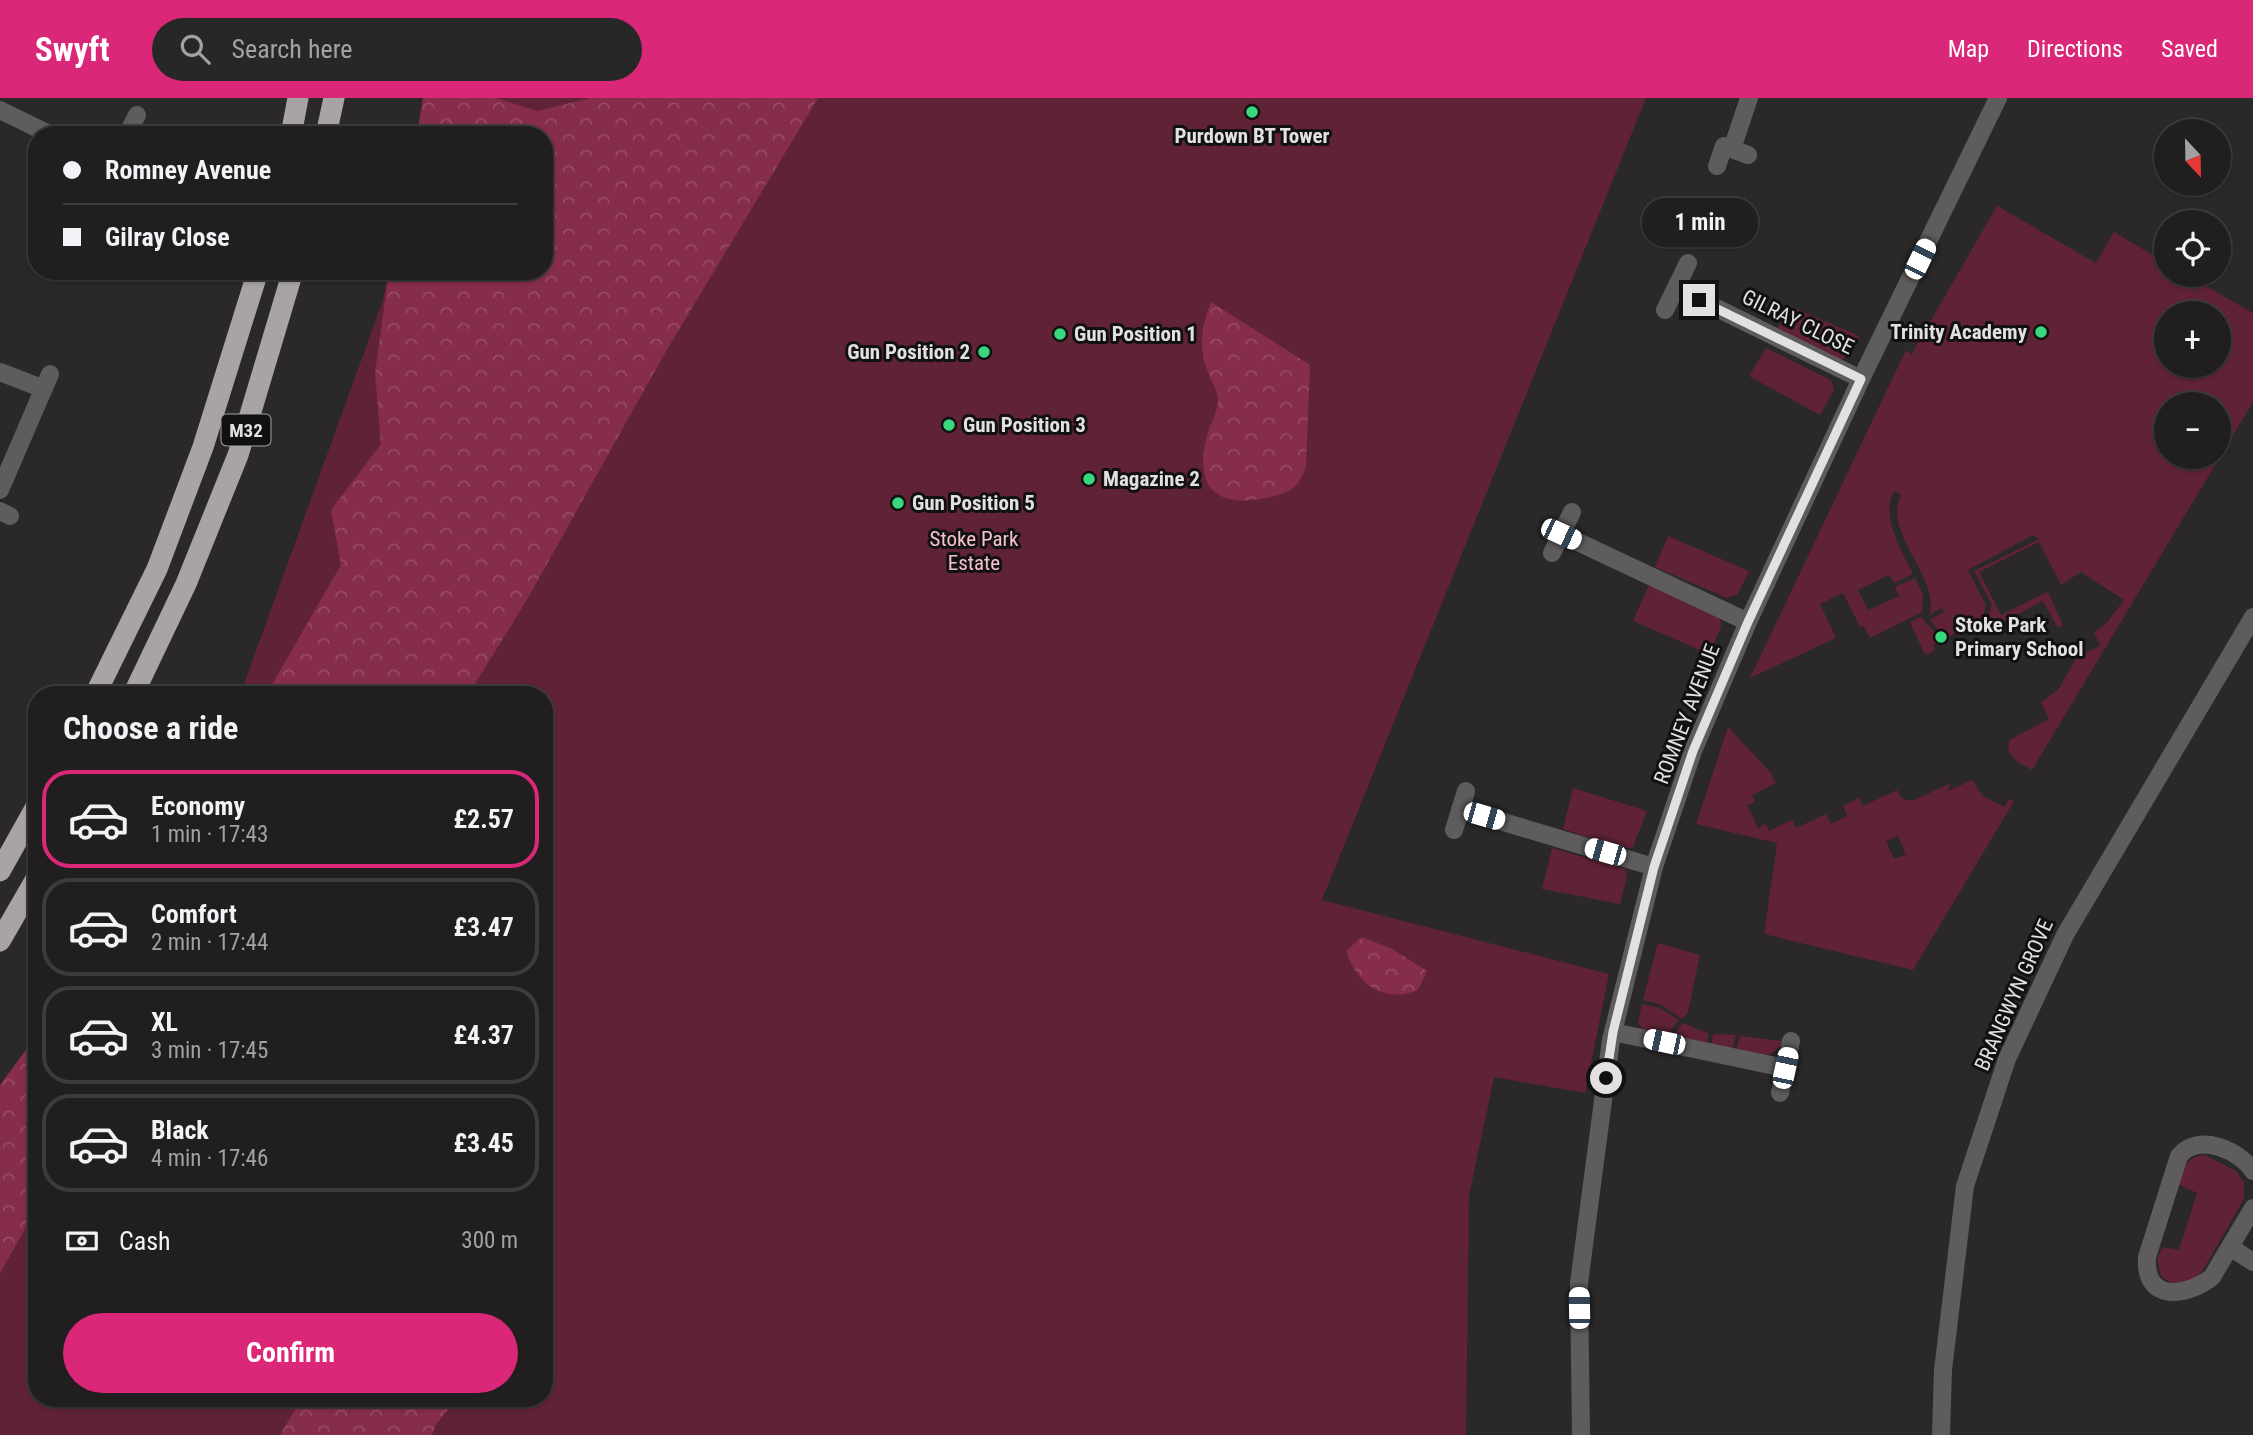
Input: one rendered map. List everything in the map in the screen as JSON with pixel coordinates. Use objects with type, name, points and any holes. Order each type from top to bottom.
[{"type":"highway","points":[[293,126],[298,98]]},
{"type":"highway","points":[[328,126],[334,98]]},
{"type":"highway","name":"M32","points":[[99,686],[157,569],[202,447],[255,280]]},
{"type":"highway","name":"M32","points":[[137,686],[186,584],[238,455],[290,280]]},
{"type":"highway","points":[[0,871],[28,821]]},
{"type":"highway","points":[[0,941],[28,893]]},
{"type":"street","points":[[1717,166],[1724,146],[1740,152],[1749,98]]},
{"type":"street","name":"ROMNEY AVENUE","points":[[1581,1435],[1579,1283],[1613,1032],[1654,867],[1693,751],[1748,622],[1861,379],[1998,98]]},
{"type":"street","points":[[0,110],[33,126]]},
{"type":"street","points":[[132,126],[137,115]]},
{"type":"street","points":[[1665,310],[1688,263]]},
{"type":"street","name":"GILRAY CLOSE","points":[[1676,288],[1861,379]]},
{"type":"street","points":[[0,372],[47,381],[0,490]]},
{"type":"street","points":[[1552,553],[1572,512]]},
{"type":"street","points":[[1561,534],[1748,622]]},
{"type":"street","name":"BRANGWYN GROVE","points":[[1941,1435],[1943,1370],[1965,1186],[2007,1059],[2065,935],[2253,617]]},
{"type":"street","points":[[1454,830],[1466,790]]},
{"type":"street","points":[[1460,809],[1654,867]]},
{"type":"street","points":[[1613,1032],[1785,1068]]},
{"type":"street","points":[[1780,1093],[1791,1041]]},
{"type":"street","points":[[2253,1171],[2241,1158],[2211,1145],[2202,1144],[2184,1149],[2179,1156],[2147,1257],[2148,1275],[2165,1291],[2191,1291],[2212,1277],[2253,1208]]},
{"type":"street","points":[[2230,1247],[2253,1262]]},
{"type":"green space","name":"Stoke Park Estate","points":[[423,98],[1646,98],[1322,900],[1609,974],[1585,1093],[1494,1077],[1469,1196],[1466,1435],[0,1435],[0,1085],[28,1047],[28,1407],[553,1407],[553,686],[243,686],[383,300],[387,280],[553,280],[553,126],[418,126]]},
{"type":"green space","points":[[423,98],[496,98],[537,111],[591,98],[818,98],[665,353],[525,603],[474,686],[271,686],[341,565],[331,510],[381,444],[375,374],[388,280],[553,280],[553,126],[418,126]]},
{"type":"green space","name":"Trinity Academy","points":[[1997,206],[2096,263],[2114,232],[2154,256],[2154,287],[2208,287],[2253,313],[2253,402],[2231,439],[2231,392],[2154,392],[2154,469],[2213,469],[2032,770],[2011,755],[2009,740],[2049,719],[2041,702],[2058,690],[2077,657],[2100,646],[2094,632],[2106,624],[2124,600],[2081,572],[2061,585],[2039,542],[1979,572],[2001,615],[2048,592],[2063,625],[2058,628],[2043,601],[2001,623],[1998,618],[1985,625],[1992,605],[1974,571],[2039,539],[2033,535],[1968,570],[1986,605],[1982,619],[1946,638],[1929,620],[1944,612],[1942,608],[1930,614],[1926,584],[1899,524],[1897,509],[1901,495],[1894,491],[1890,501],[1891,523],[1913,574],[1894,583],[1889,575],[1858,590],[1868,610],[1899,596],[1895,587],[1915,578],[1923,595],[1922,612],[1870,638],[1864,626],[1860,627],[1843,593],[1820,604],[1836,638],[1750,678],[1906,350],[1911,355]]},
{"type":"green space","points":[[1211,302],[1310,365],[1306,465],[1298,483],[1284,493],[1252,500],[1237,500],[1214,491],[1207,482],[1204,455],[1218,400],[1202,347],[1203,330]]},
{"type":"green space","points":[[1790,306],[1859,336],[1851,353],[1841,360],[1777,329]]},
{"type":"green space","points":[[1766,348],[1831,380],[1834,390],[1820,415],[1749,376]]},
{"type":"green space","points":[[1668,536],[1749,571],[1738,594],[1727,598],[1655,567]]},
{"type":"green space","points":[[1649,585],[1720,619],[1721,627],[1709,654],[1633,621]]},
{"type":"green space","points":[[1921,617],[1943,641],[1933,645],[1935,650],[1925,655],[1910,622]]},
{"type":"green space","points":[[1728,727],[1770,772],[1776,783],[1752,795],[1755,802],[1747,805],[1758,828],[1766,824],[1769,831],[1792,820],[1796,828],[1826,814],[1831,824],[1847,816],[1843,806],[1859,798],[1863,806],[1897,790],[1901,798],[1912,801],[1951,783],[1948,791],[1972,780],[1983,796],[2005,807],[2009,799],[2014,801],[1913,970],[1764,934],[1777,843],[1696,824]],"holes":[[[1898,836],[1906,855],[1894,859],[1886,841]]]},
{"type":"green space","points":[[1573,788],[1647,811],[1633,847],[1624,849],[1563,829]]},
{"type":"green space","points":[[1552,848],[1625,869],[1627,876],[1620,904],[1542,889]]},
{"type":"green space","points":[[1362,937],[1392,949],[1427,971],[1418,990],[1405,994],[1383,993],[1364,982],[1346,951]]},
{"type":"green space","points":[[1658,943],[1700,955],[1688,1012],[1682,1019],[1662,1005],[1643,1000]]},
{"type":"green space","points":[[1642,1004],[1660,1008],[1679,1020],[1666,1036],[1644,1030],[1638,1023]]},
{"type":"green space","points":[[1683,1023],[1709,1034],[1706,1046],[1670,1038]]},
{"type":"green space","points":[[1713,1034],[1736,1035],[1732,1050],[1711,1047]]},
{"type":"green space","points":[[1740,1036],[1783,1041],[1774,1052],[1757,1055],[1736,1051]]},
{"type":"green space","points":[[28,1047],[28,1224],[0,1273],[0,1085]]},
{"type":"green space","points":[[2205,1155],[2236,1171],[2244,1183],[2244,1199],[2203,1270],[2193,1280],[2173,1284],[2161,1276],[2157,1259],[2162,1247],[2179,1250],[2197,1193],[2178,1184],[2189,1160]]},
{"type":"green space","points":[[297,1407],[450,1407],[436,1424],[432,1435],[280,1435]]},
{"type":"place","name":"Purdown BT Tower","points":[[1252,112]]},
{"type":"place","name":"Trinity Academy","points":[[2041,332]]},
{"type":"place","name":"Gun Position 1","points":[[1060,334]]},
{"type":"place","name":"Gun Position 2","points":[[984,352]]},
{"type":"place","name":"Gun Position 3","points":[[949,425]]},
{"type":"place","name":"Magazine 2","points":[[1089,479]]},
{"type":"place","name":"Gun Position 5","points":[[898,503]]},
{"type":"place","name":"Stoke Park Primary School","points":[[1941,637]]},
{"type":"route","points":[[1606,1078],[1611,1040],[1654,867],[1693,751],[1748,622],[1861,379],[1699,300]]}]
